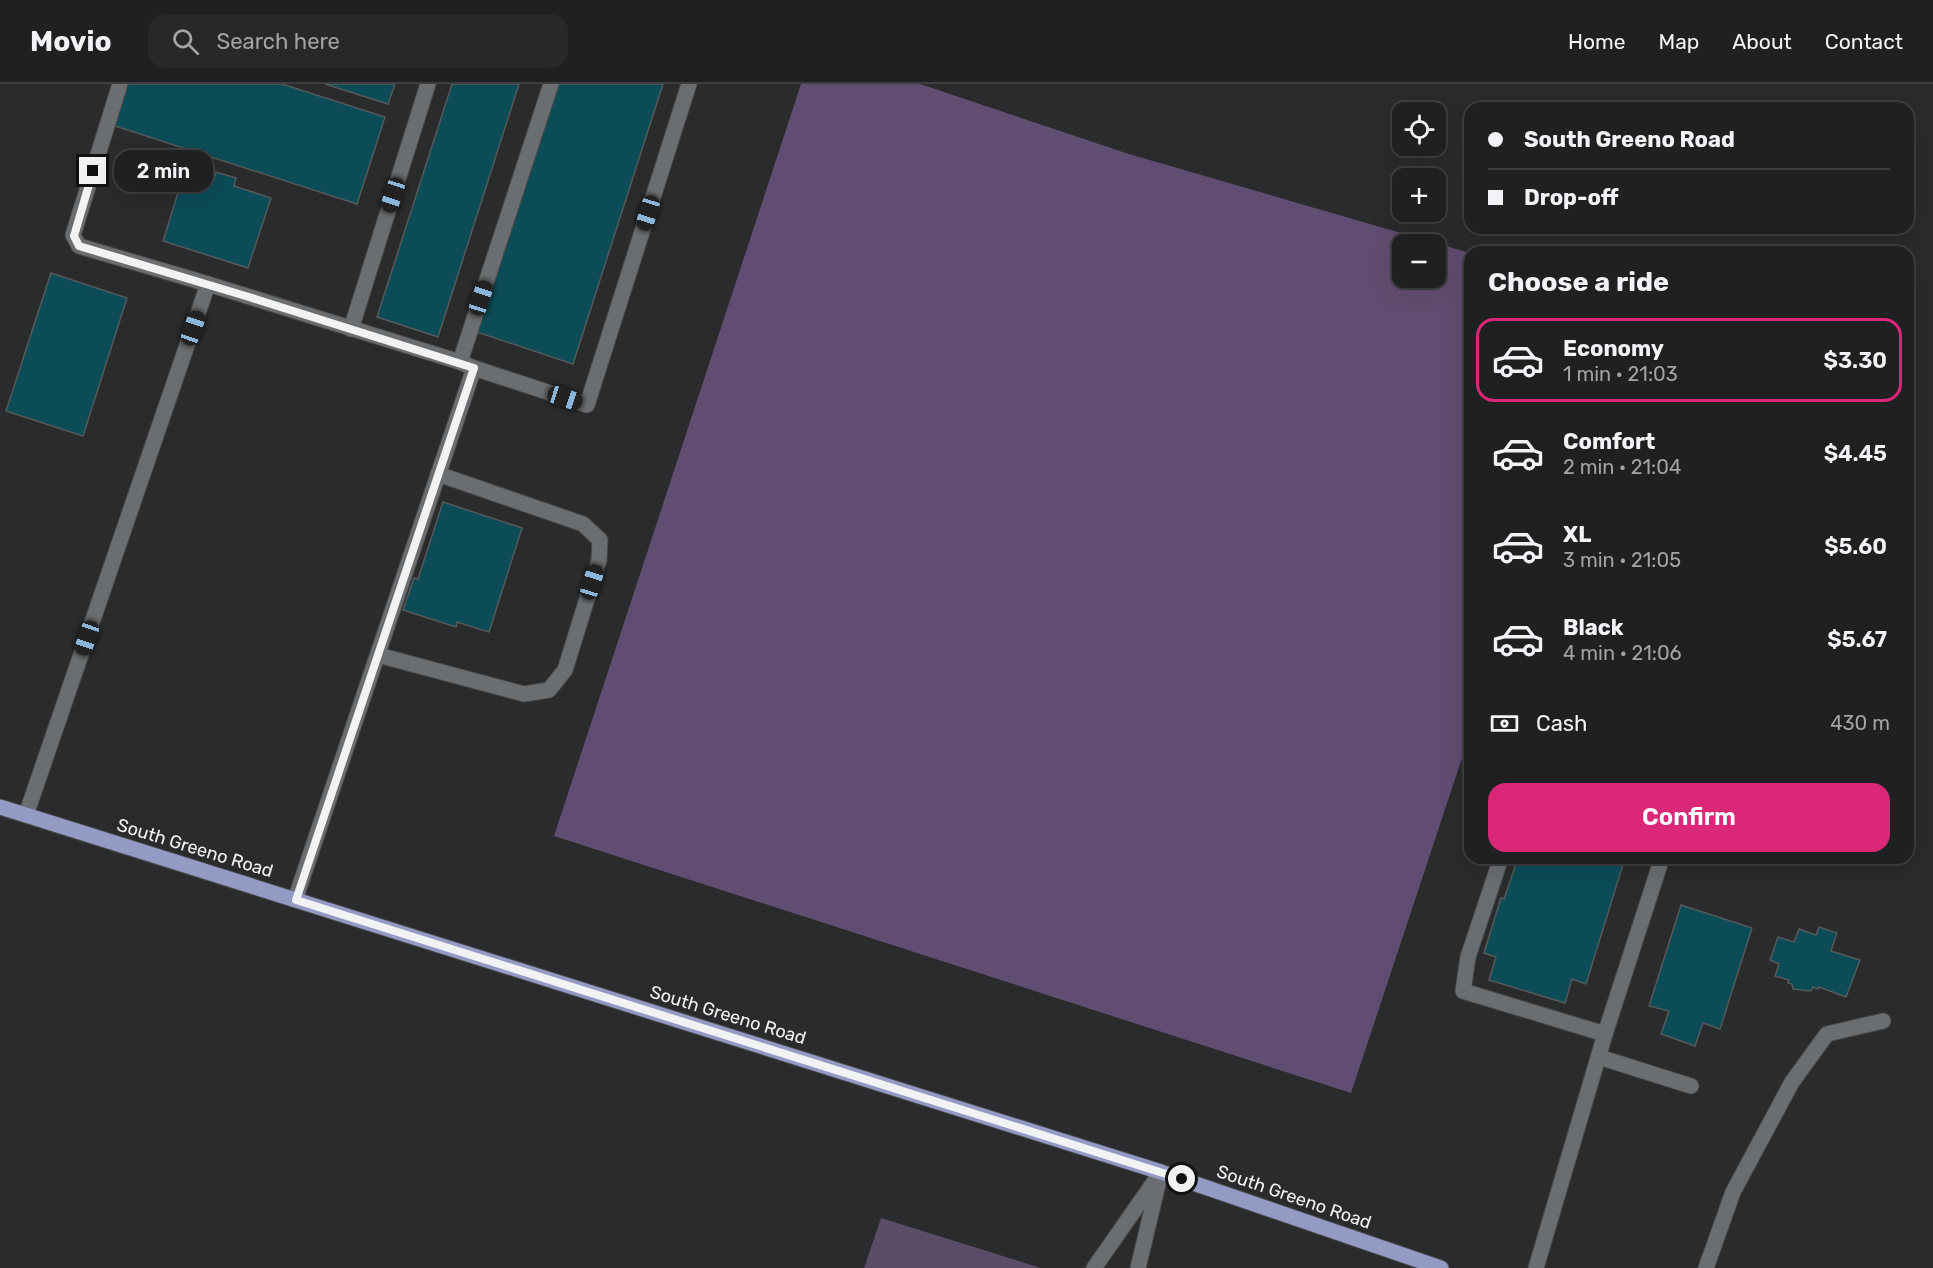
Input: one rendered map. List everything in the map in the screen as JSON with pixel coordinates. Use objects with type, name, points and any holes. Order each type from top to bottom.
[{"type":"main road","name":"South Greeno Road","points":[[0,807],[1161,1172],[1441,1268]]},
{"type":"lane","points":[[120,84],[74,236],[79,246],[208,284],[587,405],[689,84]]},
{"type":"lane","points":[[351,329],[428,84]]},
{"type":"lane","points":[[296,900],[438,474],[466,365],[551,84]]},
{"type":"lane","points":[[26,815],[208,284]]},
{"type":"lane","points":[[378,655],[524,694],[549,690],[565,670],[599,560],[600,540],[582,524],[438,474]]},
{"type":"lane","points":[[1499,864],[1468,957],[1463,991],[1605,1034]]},
{"type":"lane","points":[[1536,1268],[1605,1034],[1660,864]]},
{"type":"lane","points":[[1706,1268],[1733,1192],[1792,1082],[1827,1034],[1883,1021]]},
{"type":"lane","points":[[1599,1057],[1691,1086]]},
{"type":"lane","points":[[1094,1268],[1161,1172]]},
{"type":"lane","points":[[1138,1268],[1161,1172]]},
{"type":"shaded area","points":[[801,84],[920,84],[1129,154],[1405,234],[1392,234],[1392,288],[1446,288],[1446,246],[1464,251],[1464,752],[1351,1093],[554,836]]},
{"type":"shaded area","points":[[881,1218],[1041,1268],[864,1268]]},
{"type":"building","points":[[125,84],[282,84],[385,117],[357,204],[112,125]]},
{"type":"building","points":[[325,84],[395,84],[388,104]]},
{"type":"building","points":[[452,84],[519,84],[438,337],[377,317]]},
{"type":"building","points":[[557,84],[663,84],[573,364],[477,332]]},
{"type":"building","points":[[185,170],[214,180],[216,172],[236,178],[234,186],[271,198],[248,268],[163,241]]},
{"type":"building","points":[[51,273],[127,298],[83,436],[6,411]]},
{"type":"building","points":[[443,502],[522,528],[489,632],[457,622],[456,627],[403,610],[414,578],[418,579]]},
{"type":"building","points":[[1516,864],[1623,864],[1586,984],[1572,979],[1565,1003],[1489,980],[1496,957],[1484,953],[1501,898],[1504,899]]},
{"type":"building","points":[[1681,905],[1752,928],[1720,1029],[1703,1023],[1695,1046],[1661,1034],[1669,1011],[1649,1006]]},
{"type":"building","points":[[1819,927],[1837,933],[1831,951],[1860,960],[1846,997],[1819,987],[1818,989],[1813,987],[1811,991],[1793,989],[1792,984],[1788,983],[1789,980],[1775,976],[1779,964],[1770,960],[1778,937],[1794,942],[1799,929],[1816,935]]},
{"type":"route","points":[[93,171],[74,236],[79,246],[474,368],[296,900],[1182,1179]]}]
